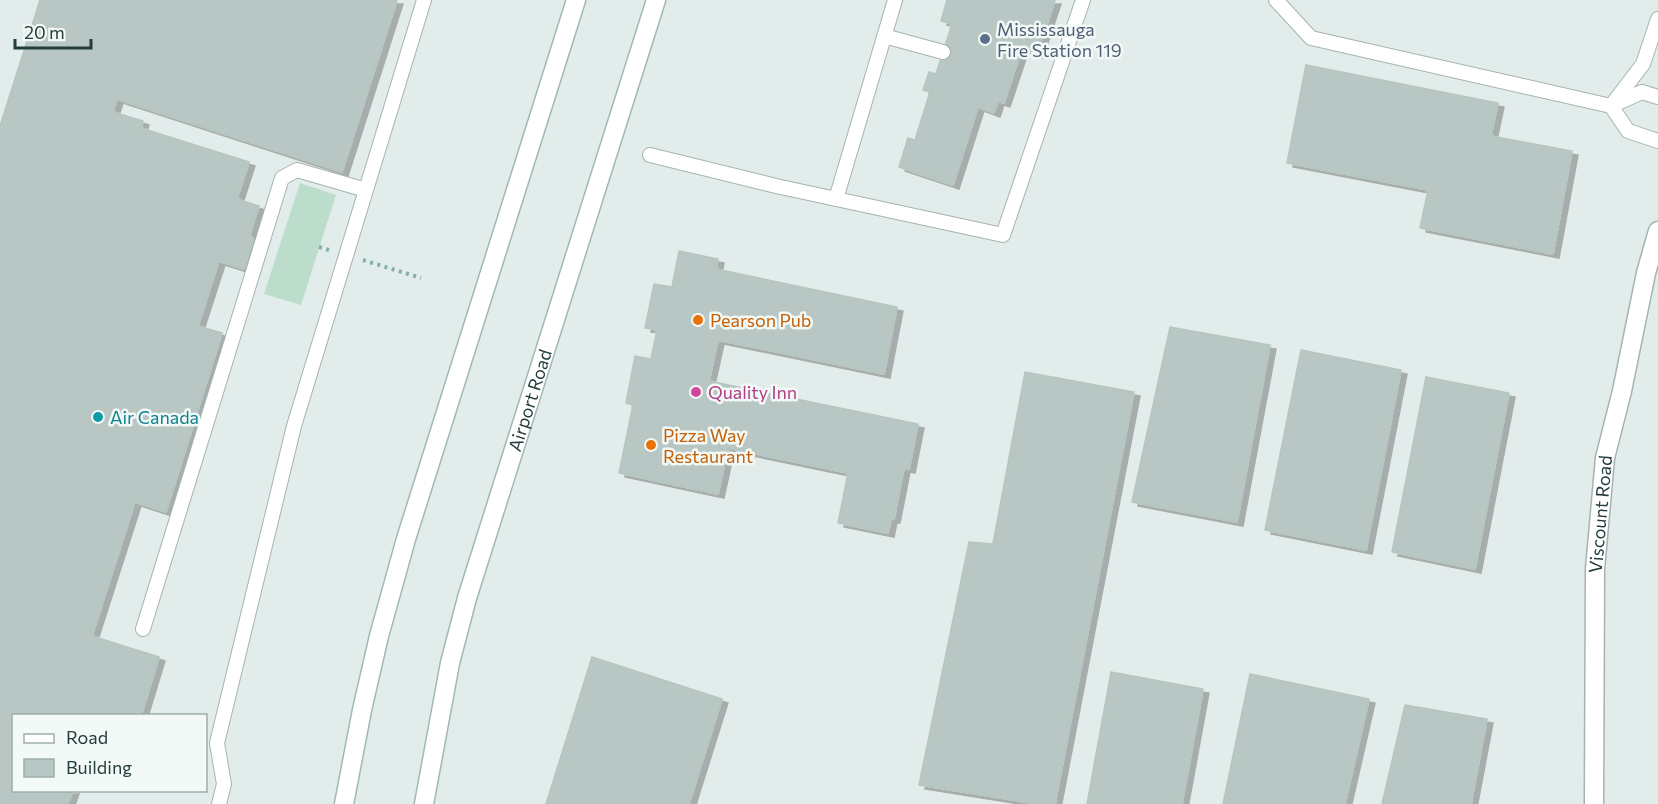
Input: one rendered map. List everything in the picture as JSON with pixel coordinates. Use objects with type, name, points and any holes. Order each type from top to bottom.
[{"type":"main road","points":[[344,804],[364,699],[403,549],[576,0]]},
{"type":"main road","name":"Airport Road","points":[[423,804],[450,663],[467,598],[656,0]]},
{"type":"main road","name":"Viscount Road","points":[[1594,804],[1595,569],[1605,458],[1622,391],[1646,273],[1658,231]]},
{"type":"lane","points":[[219,804],[224,784],[217,743],[294,426],[423,0]]},
{"type":"lane","points":[[836,199],[895,0]]},
{"type":"lane","points":[[651,155],[776,186],[1003,235],[1083,0]]},
{"type":"lane","points":[[1276,0],[1311,38],[1611,106],[1642,92],[1658,97]]},
{"type":"lane","points":[[1611,106],[1643,64],[1658,19]]},
{"type":"lane","points":[[884,36],[943,52]]},
{"type":"lane","points":[[1611,106],[1628,131],[1658,141]]},
{"type":"lane","points":[[143,629],[282,178],[297,170],[366,190]]},
{"type":"path","points":[[319,247],[421,278]]},
{"type":"green space","points":[[300,183],[336,195],[301,305],[264,294]]},
{"type":"building","name":"Air Canada","points":[[40,0],[397,0],[342,172],[117,99],[113,112],[143,121],[141,128],[249,162],[237,199],[259,206],[250,234],[253,239],[244,269],[219,261],[198,326],[222,333],[166,512],[135,502],[92,636],[159,657],[142,714],[12,714],[12,792],[72,792],[68,804],[0,804],[0,126]]},
{"type":"building","points":[[947,0],[1055,0],[1037,54],[1022,49],[1004,103],[998,101],[994,113],[978,107],[953,185],[899,167],[908,138],[915,140],[930,92],[923,90],[929,72],[936,74],[952,24],[941,21]]},
{"type":"building","points":[[1306,65],[1498,103],[1491,136],[1572,151],[1553,254],[1420,228],[1428,190],[1287,163]]},
{"type":"building","name":"Quality Inn","points":[[679,251],[718,259],[716,269],[897,307],[884,374],[718,340],[709,381],[918,424],[909,469],[904,468],[894,519],[891,519],[888,533],[838,523],[848,473],[728,448],[718,494],[619,473],[633,405],[626,403],[635,356],[651,359],[657,330],[645,328],[654,284],[672,287]]},
{"type":"building","points":[[1170,327],[1270,345],[1237,522],[1132,502]]},
{"type":"building","points":[[1301,350],[1401,370],[1366,550],[1265,530]]},
{"type":"building","points":[[1025,372],[1134,392],[1055,804],[1038,804],[919,785],[969,542],[993,544]]},
{"type":"building","points":[[1426,377],[1509,393],[1475,569],[1392,552]]},
{"type":"building","points":[[592,657],[722,699],[689,804],[546,804]]},
{"type":"building","points":[[1111,672],[1203,689],[1182,804],[1087,804]]},
{"type":"building","points":[[1250,674],[1369,699],[1345,804],[1223,804]]},
{"type":"building","points":[[1405,705],[1487,719],[1471,804],[1382,804]]},
{"type":"place","name":"Mississauga Fire Station 119","points":[[985,39]]},
{"type":"place","name":"Pearson Pub","points":[[698,320]]},
{"type":"place","name":"Quality Inn","points":[[696,392]]},
{"type":"place","name":"Air Canada","points":[[98,417]]},
{"type":"place","name":"Pizza Way Restaurant","points":[[651,445]]}]
